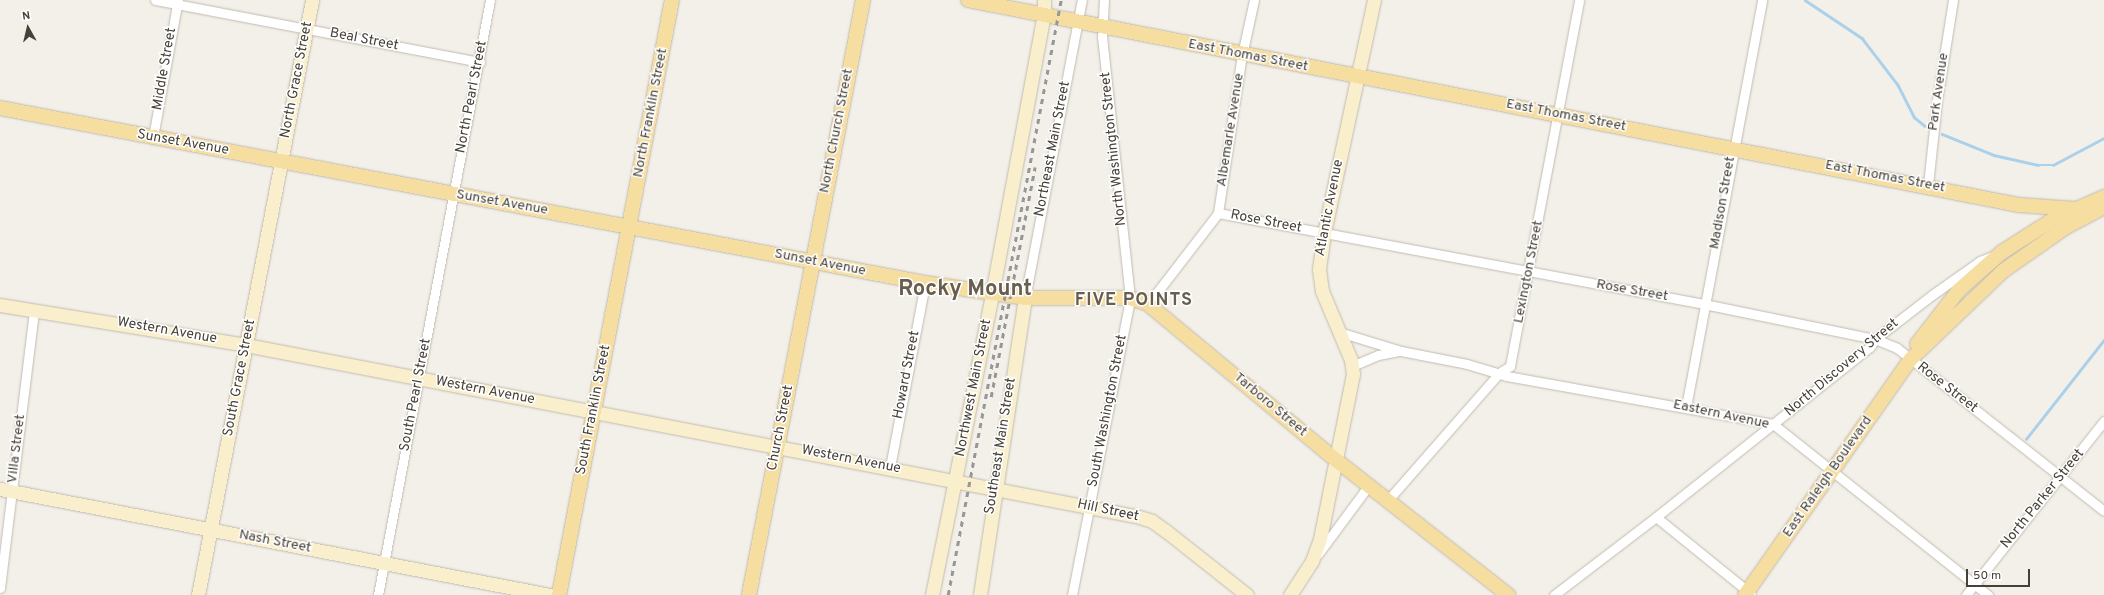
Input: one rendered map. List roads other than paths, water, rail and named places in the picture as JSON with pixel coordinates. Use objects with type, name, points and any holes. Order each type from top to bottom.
[{"type":"main road","name":"North Franklin Street","points":[[630,226],[672,0]]},
{"type":"main road","name":"North Church Street","points":[[812,262],[863,0]]},
{"type":"main road","name":"East Thomas Street","points":[[968,0],[1076,20],[1242,55],[1928,185],[2019,204],[2076,209]]},
{"type":"main road","name":"Sunset Avenue","points":[[0,108],[281,160],[454,195],[630,226],[925,283],[998,295]]},
{"type":"main road","name":"East Raleigh Boulevard","points":[[1911,359],[1916,344],[1945,305],[1976,274],[2002,252],[2036,229],[2104,197]]},
{"type":"main road","points":[[2019,204],[2032,213],[2036,229],[2033,242],[2020,258]]},
{"type":"main road","name":"East Raleigh Boulevard","points":[[1748,594],[1831,470],[1911,359],[1978,293],[2020,258],[2066,228],[2104,207]]},
{"type":"main road","name":"South Franklin Street","points":[[559,595],[630,226]]},
{"type":"main road","name":"Church Street","points":[[749,595],[812,262]]},
{"type":"main road","name":"Tarboro Street","points":[[998,295],[1024,298],[1130,298],[1148,304],[1336,460],[1508,595]]},
{"type":"street","name":"Beal Street","points":[[155,0],[178,2],[307,29],[480,62]]},
{"type":"street","name":"North Grace Street","points":[[281,160],[312,0]]},
{"type":"street","name":"North Pearl Street","points":[[454,195],[480,62],[490,0]]},
{"type":"street","name":"Northwest Main Street","points":[[932,595],[956,480],[998,295],[1051,16],[1044,0]]},
{"type":"street","name":"Northeast Main Street","points":[[1024,298],[1076,20],[1082,0]]},
{"type":"street","name":"North Washington Street","points":[[1104,0],[1102,26],[1130,298]]},
{"type":"street","name":"Albemarle Avenue","points":[[1218,213],[1242,55],[1254,0]]},
{"type":"street","name":"Atlantic Avenue","points":[[1290,595],[1312,561],[1336,460],[1353,374],[1352,366],[1322,291],[1319,269],[1324,233],[1374,0]]},
{"type":"street","name":"Lexington Street","points":[[1388,500],[1499,373],[1510,366],[1529,273],[1579,0]]},
{"type":"street","name":"Madison Street","points":[[1686,407],[1733,148],[1762,0]]},
{"type":"street","name":"Park Avenue","points":[[1928,185],[1937,101],[1953,0]]},
{"type":"street","name":"Middle Street","points":[[153,137],[178,2]]},
{"type":"street","name":"South Grace Street","points":[[198,595],[281,160]]},
{"type":"street","name":"South Pearl Street","points":[[378,595],[418,378],[454,195]]},
{"type":"street","name":"Rose Street","points":[[1148,304],[1218,213],[1529,273],[1704,304],[1875,339],[1886,342],[1911,359],[2104,512]]},
{"type":"street","name":"North Discovery Street","points":[[1554,595],[1656,517],[1870,347],[1875,339],[1968,269],[2002,252]]},
{"type":"street","name":"Howard Street","points":[[890,467],[925,283]]},
{"type":"street","name":"Southeast Main Street","points":[[980,595],[994,489],[1024,298]]},
{"type":"street","name":"South Washington Street","points":[[1072,595],[1130,298]]},
{"type":"street","name":"Western Avenue","points":[[0,305],[246,345],[594,413],[890,467],[969,484]]},
{"type":"street","name":"Villa Street","points":[[0,588],[6,490],[34,310]]},
{"type":"street","name":"Eastern Avenue","points":[[1339,332],[1401,351],[1467,364],[1499,373],[1773,424],[1988,595]]},
{"type":"street","points":[[1352,366],[1378,355],[1401,351]]},
{"type":"street","name":"North Parker Street","points":[[1966,595],[2061,478],[2104,421]]},
{"type":"street","name":"Hill Street","points":[[969,484],[1089,507],[1152,521],[1247,595]]},
{"type":"street","points":[[1312,561],[1369,485]]},
{"type":"street","name":"Nash Street","points":[[6,490],[550,595]]},
{"type":"street","points":[[1656,517],[1748,594]]},
{"type":"waterway","points":[[1805,0],[1862,38],[1898,85],[1914,117],[1925,126]]},
{"type":"waterway","points":[[1942,134],[1994,155],[2038,165],[2053,165],[2104,138]]},
{"type":"waterway","points":[[2026,439],[2104,340]]},
{"type":"railway","points":[[948,595],[1061,0]]},
{"type":"railway","points":[[991,397],[1035,167]]},
{"type":"district","name":"Rocky Mount","points":[[965,290]]},
{"type":"district","name":"FIVE POINTS","points":[[1134,301]]}]
